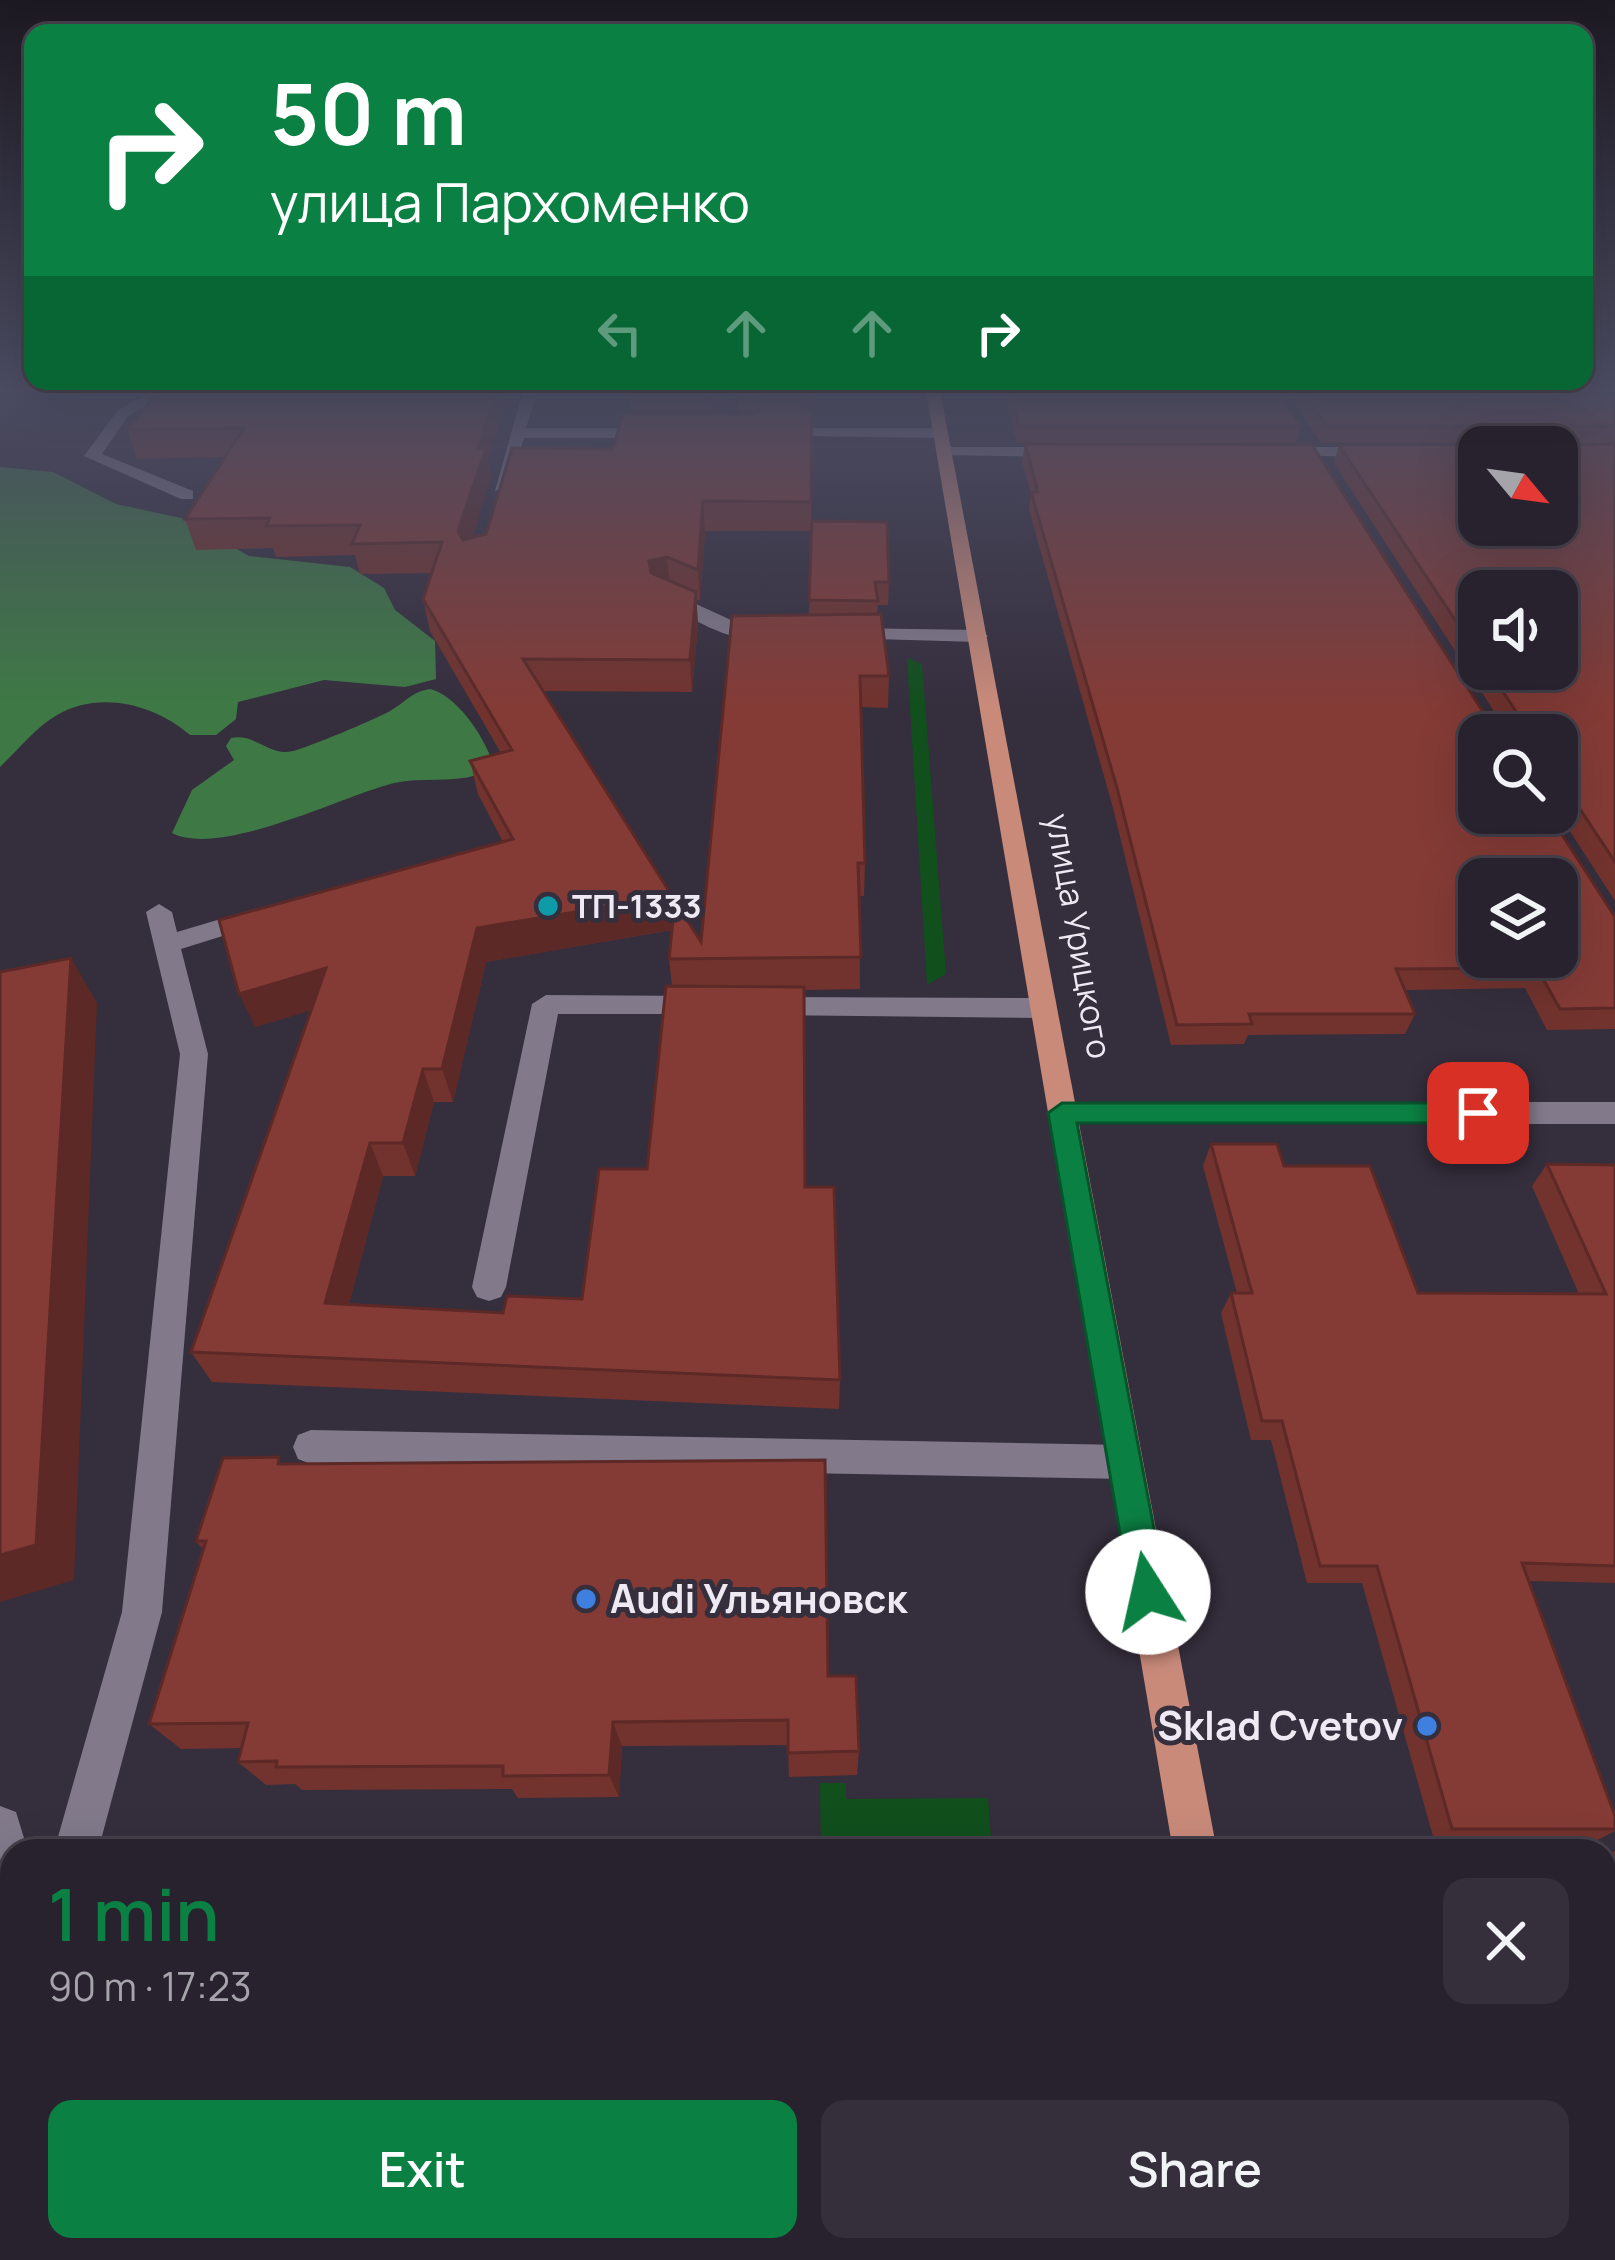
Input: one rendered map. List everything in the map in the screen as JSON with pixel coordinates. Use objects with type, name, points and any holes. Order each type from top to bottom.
[{"type":"main road","name":"улица Урицкого","points":[[953,496],[1193,1839]]},
{"type":"street","points":[[663,596],[741,632],[781,633]]},
{"type":"street","points":[[822,634],[978,636]]},
{"type":"street","points":[[79,1839],[142,1612],[194,1054],[163,928],[288,907]]},
{"type":"street","points":[[489,1287],[546,1004],[1042,1008]]},
{"type":"street","points":[[1062,1113],[1615,1113]]},
{"type":"street","points":[[311,1448],[1125,1462]]},
{"type":"green space","points":[[0,496],[101,496],[181,518],[249,556],[350,567],[384,588],[395,610],[435,641],[436,679],[405,687],[324,680],[238,702],[236,719],[216,735],[190,735],[160,715],[126,704],[73,707],[34,732],[0,767]]},
{"type":"green space","points":[[907,658],[922,664],[946,974],[927,985]]},
{"type":"green space","points":[[430,689],[458,707],[481,738],[491,758],[477,775],[394,783],[220,838],[193,839],[172,833],[192,790],[234,760],[226,746],[231,738],[293,751],[371,720]]},
{"type":"green space","points":[[820,1783],[846,1783],[846,1799],[988,1798],[991,1839],[821,1839]]},
{"type":"building","points":[[200,496],[470,496],[458,531],[463,540],[486,534],[497,496],[811,496],[811,502],[703,501],[698,570],[667,557],[649,561],[651,573],[696,592],[690,660],[523,659],[672,896],[477,928],[442,1069],[423,1069],[403,1143],[370,1143],[325,1303],[503,1313],[507,1296],[582,1299],[599,1169],[647,1169],[666,986],[804,987],[805,1187],[834,1187],[840,1380],[191,1352],[326,968],[239,994],[219,920],[513,839],[470,761],[512,750],[423,599],[442,542],[352,544],[360,525],[266,526],[270,518],[185,519]]},
{"type":"building","points":[[1032,496],[1345,496],[1458,673],[1458,690],[1469,690],[1484,714],[1458,714],[1458,834],[1562,834],[1577,858],[1458,858],[1458,969],[1396,969],[1415,1014],[1249,1014],[1252,1024],[1177,1025],[1117,788]]},
{"type":"building","points":[[1373,496],[1458,496],[1458,546],[1578,546],[1578,496],[1615,496],[1615,862],[1578,806],[1578,714],[1517,713],[1502,690],[1578,690],[1578,570],[1458,570],[1458,624]]},
{"type":"building","points":[[812,521],[887,522],[889,582],[875,582],[878,601],[809,600]]},
{"type":"building","points":[[881,614],[889,676],[860,676],[865,863],[858,863],[861,957],[669,959],[675,901],[701,942],[732,616]]},
{"type":"building","points":[[1578,860],[1615,917],[1615,1008],[1560,1009],[1543,978],[1578,978]]},
{"type":"building","points":[[71,958],[36,1545],[0,1555],[0,972]]},
{"type":"building","points":[[1211,1144],[1277,1144],[1284,1166],[1370,1166],[1418,1293],[1606,1294],[1547,1164],[1615,1165],[1615,1566],[1522,1563],[1615,1816],[1615,1829],[1452,1829],[1377,1566],[1320,1566],[1282,1421],[1262,1421],[1231,1293],[1252,1293]]},
{"type":"building","name":"Audi Ульяновск","points":[[279,1457],[278,1464],[825,1460],[828,1676],[856,1676],[859,1751],[788,1753],[788,1720],[613,1722],[609,1775],[503,1776],[503,1766],[276,1767],[277,1761],[238,1762],[248,1723],[149,1724],[206,1541],[196,1541],[223,1458]]},
{"type":"place","name":"ТП-1333","points":[[548,906]]},
{"type":"place","name":"Audi Ульяновск","points":[[586,1599]]},
{"type":"place","name":"Sklad Cvetov","points":[[1427,1726]]},
{"type":"route","points":[[1148,1592],[1062,1113],[1478,1113]]}]
